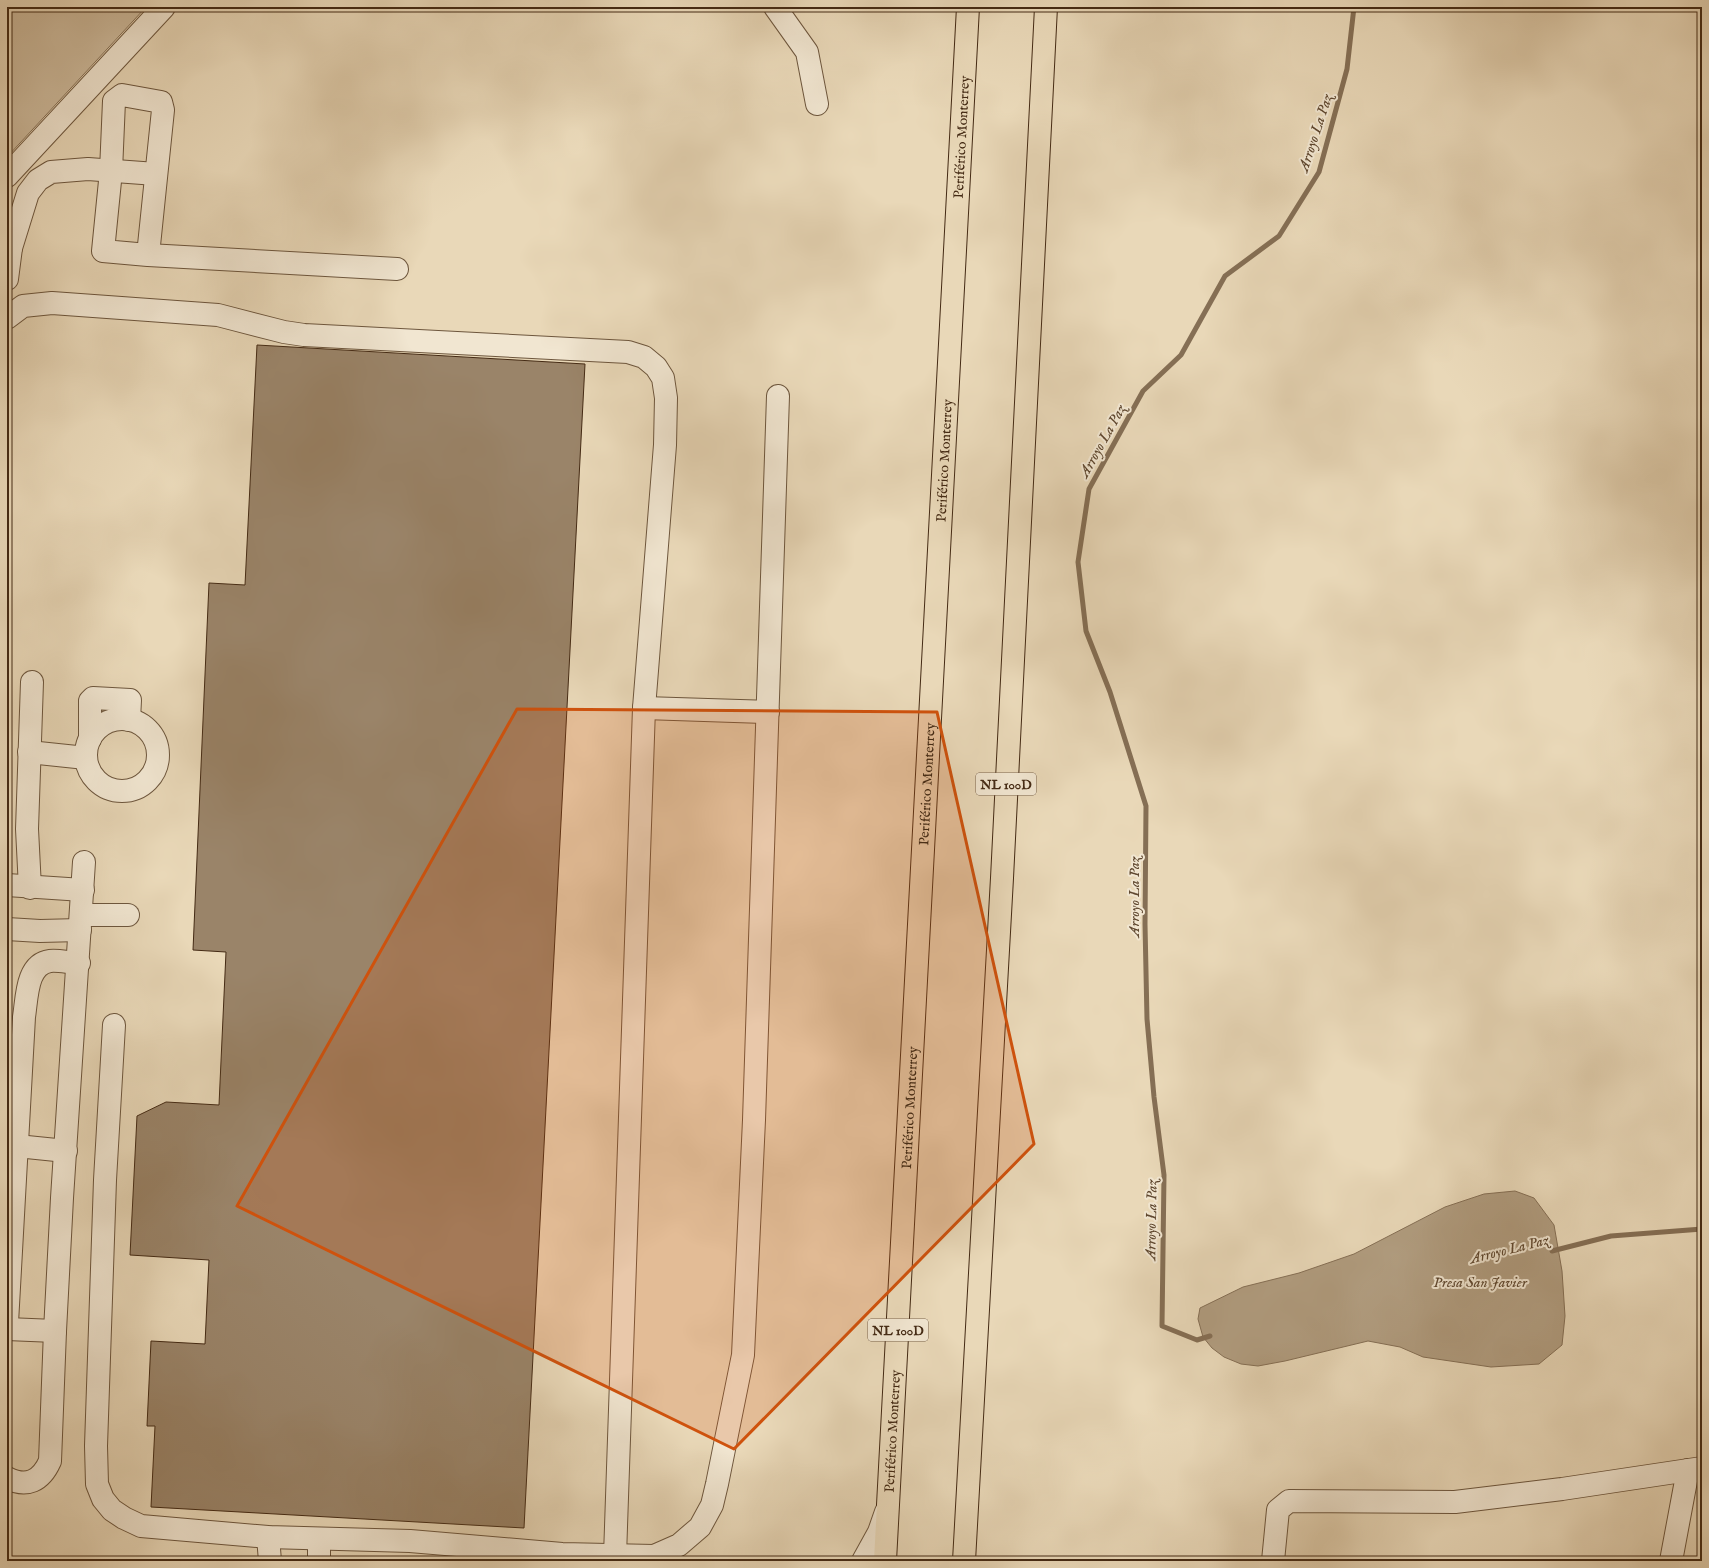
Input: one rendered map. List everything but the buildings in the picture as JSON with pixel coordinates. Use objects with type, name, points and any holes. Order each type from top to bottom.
[{"type":"highway","name":"Periférico Monterrey","points":[[885,1561],[890,1492],[968,7]]},
{"type":"highway","name":"NL 100D","points":[[964,1561],[1002,878],[1046,7]]},
{"type":"lane","points":[[7,176],[164,7]]},
{"type":"lane","points":[[775,7],[807,52],[818,104]]},
{"type":"lane","points":[[148,256],[163,110],[161,102],[122,95],[114,101],[111,170],[102,251],[148,256],[397,269]]},
{"type":"lane","points":[[7,279],[9,246],[28,193],[38,180],[51,172],[88,170],[111,170],[156,174]]},
{"type":"lane","points":[[7,318],[23,306],[52,304],[218,315],[284,332],[304,335],[628,352],[644,357],[656,367],[663,378],[666,398],[665,445],[644,708],[615,1556]]},
{"type":"lane","points":[[114,1025],[105,1180],[96,1446],[97,1484],[103,1499],[112,1510],[124,1518],[141,1526],[268,1537],[410,1542],[562,1554],[615,1556],[654,1556],[679,1546],[700,1527],[712,1505],[718,1484],[743,1355],[754,1120],[778,396]]},
{"type":"lane","points":[[30,888],[27,829],[32,682]]},
{"type":"lane","points":[[88,748],[96,731],[103,725],[112,721],[129,720],[145,728],[156,742],[158,752],[155,770],[144,784],[127,791],[108,788],[93,776],[88,767],[88,748],[90,701],[93,698],[130,700],[129,720]]},
{"type":"lane","points":[[644,708],[768,712]]},
{"type":"lane","points":[[29,752],[88,748]]},
{"type":"lane","points":[[7,1478],[17,1483],[29,1483],[43,1474],[50,1461],[55,1330],[79,963],[84,862]]},
{"type":"lane","points":[[7,885],[30,888],[83,890]]},
{"type":"lane","points":[[7,929],[40,931],[128,915]]},
{"type":"lane","points":[[7,1324],[24,1017],[29,983],[34,972],[41,964],[50,961],[79,963]]},
{"type":"lane","points":[[17,1146],[66,1151]]},
{"type":"lane","points":[[7,1329],[55,1330]]},
{"type":"lane","points":[[1273,1561],[1278,1510],[1289,1501],[1455,1502],[1562,1489],[1695,1469],[1671,1561]]},
{"type":"lane","points":[[864,1561],[879,1532],[886,1512],[890,1492]]},
{"type":"lane","points":[[268,1537],[270,1561]]},
{"type":"lane","points":[[319,1539],[319,1561]]},
{"type":"highlighted area","points":[[517,709],[937,712],[1034,1144],[734,1449],[237,1206]]},
{"type":"shaded area","points":[[7,7],[146,7],[7,157]]},
{"type":"water","name":"Presa San Javier","points":[[1515,1191],[1534,1198],[1554,1225],[1562,1271],[1565,1316],[1562,1345],[1539,1364],[1491,1367],[1423,1357],[1400,1347],[1368,1341],[1258,1366],[1241,1364],[1224,1357],[1212,1348],[1203,1337],[1198,1319],[1200,1308],[1243,1287],[1299,1273],[1354,1254],[1445,1207],[1484,1194]]},
{"type":"waterway","name":"Arroyo La Paz","points":[[1210,1336],[1197,1340],[1162,1326],[1164,1175],[1154,1097],[1147,1019],[1145,924],[1146,806],[1110,692],[1086,631],[1078,562],[1089,489],[1143,391],[1181,355],[1225,276],[1279,236],[1319,172],[1347,69],[1354,7]]},
{"type":"waterway","name":"Arroyo La Paz","points":[[1552,1251],[1611,1236],[1702,1229]]}]
